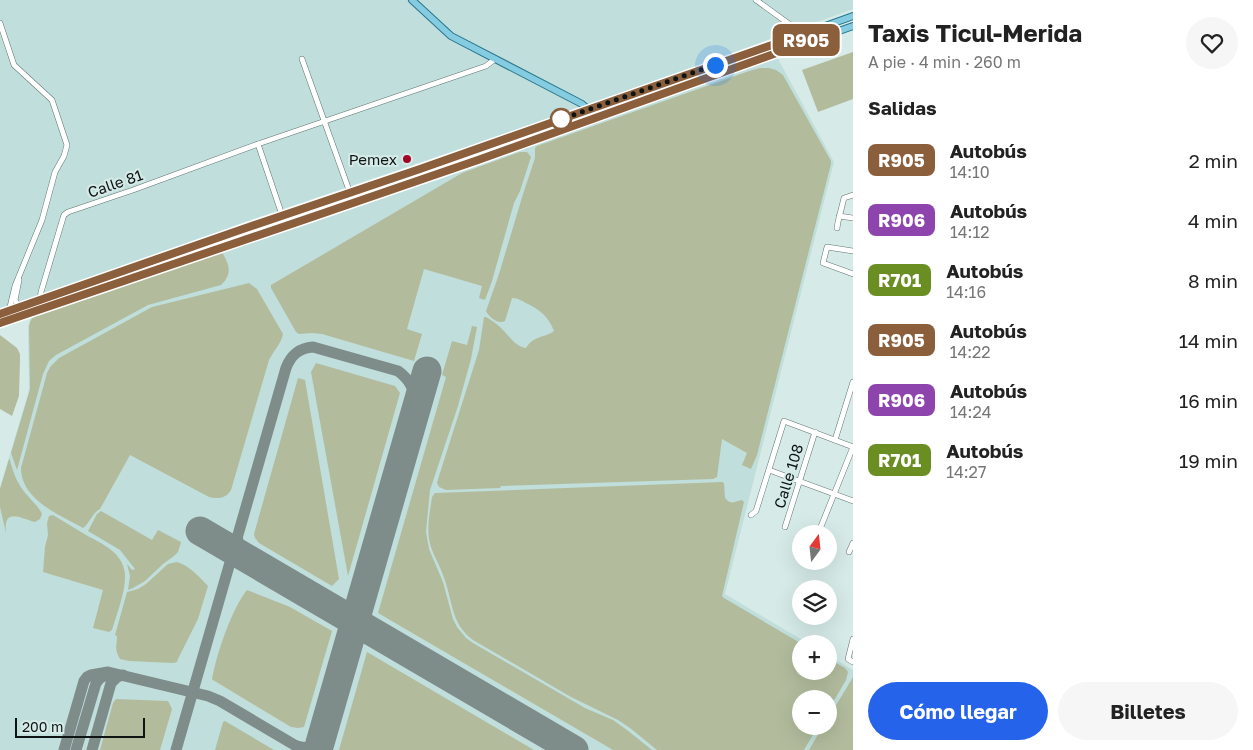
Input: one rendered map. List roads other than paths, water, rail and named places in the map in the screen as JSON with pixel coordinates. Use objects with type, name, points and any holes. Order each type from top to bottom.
[{"type":"main road","points":[[412,0],[450,36],[582,104],[588,109],[592,119]]},
{"type":"main road","points":[[0,314],[282,215],[507,139],[853,16]]},
{"type":"main road","points":[[0,323],[244,241],[853,26]]},
{"type":"street","points":[[756,0],[803,34],[807,42]]},
{"type":"street","points":[[0,23],[14,65],[42,93],[52,100],[67,145],[64,156],[55,172],[42,220],[15,286],[8,311],[9,320]]},
{"type":"street","points":[[302,59],[350,193]]},
{"type":"street","name":"Calle 81","points":[[40,300],[64,215],[68,212],[258,144],[486,66],[495,59]]},
{"type":"street","points":[[258,144],[282,215]]},
{"type":"street","points":[[837,228],[844,198],[853,195]]},
{"type":"street","points":[[839,216],[853,218]]},
{"type":"street","points":[[853,251],[827,247],[823,263],[853,274]]},
{"type":"street","points":[[20,274],[15,300],[24,314]]},
{"type":"street","points":[[835,440],[853,382]]},
{"type":"street","points":[[751,516],[756,511],[784,421],[853,447],[822,525]]},
{"type":"street","name":"Calle 108","points":[[785,527],[815,432]]},
{"type":"street","points":[[769,470],[853,501]]},
{"type":"street","points":[[850,552],[853,543]]},
{"type":"street","points":[[850,661],[853,639]]},
{"type":"place","name":"Pemex","points":[[407,159]]}]
